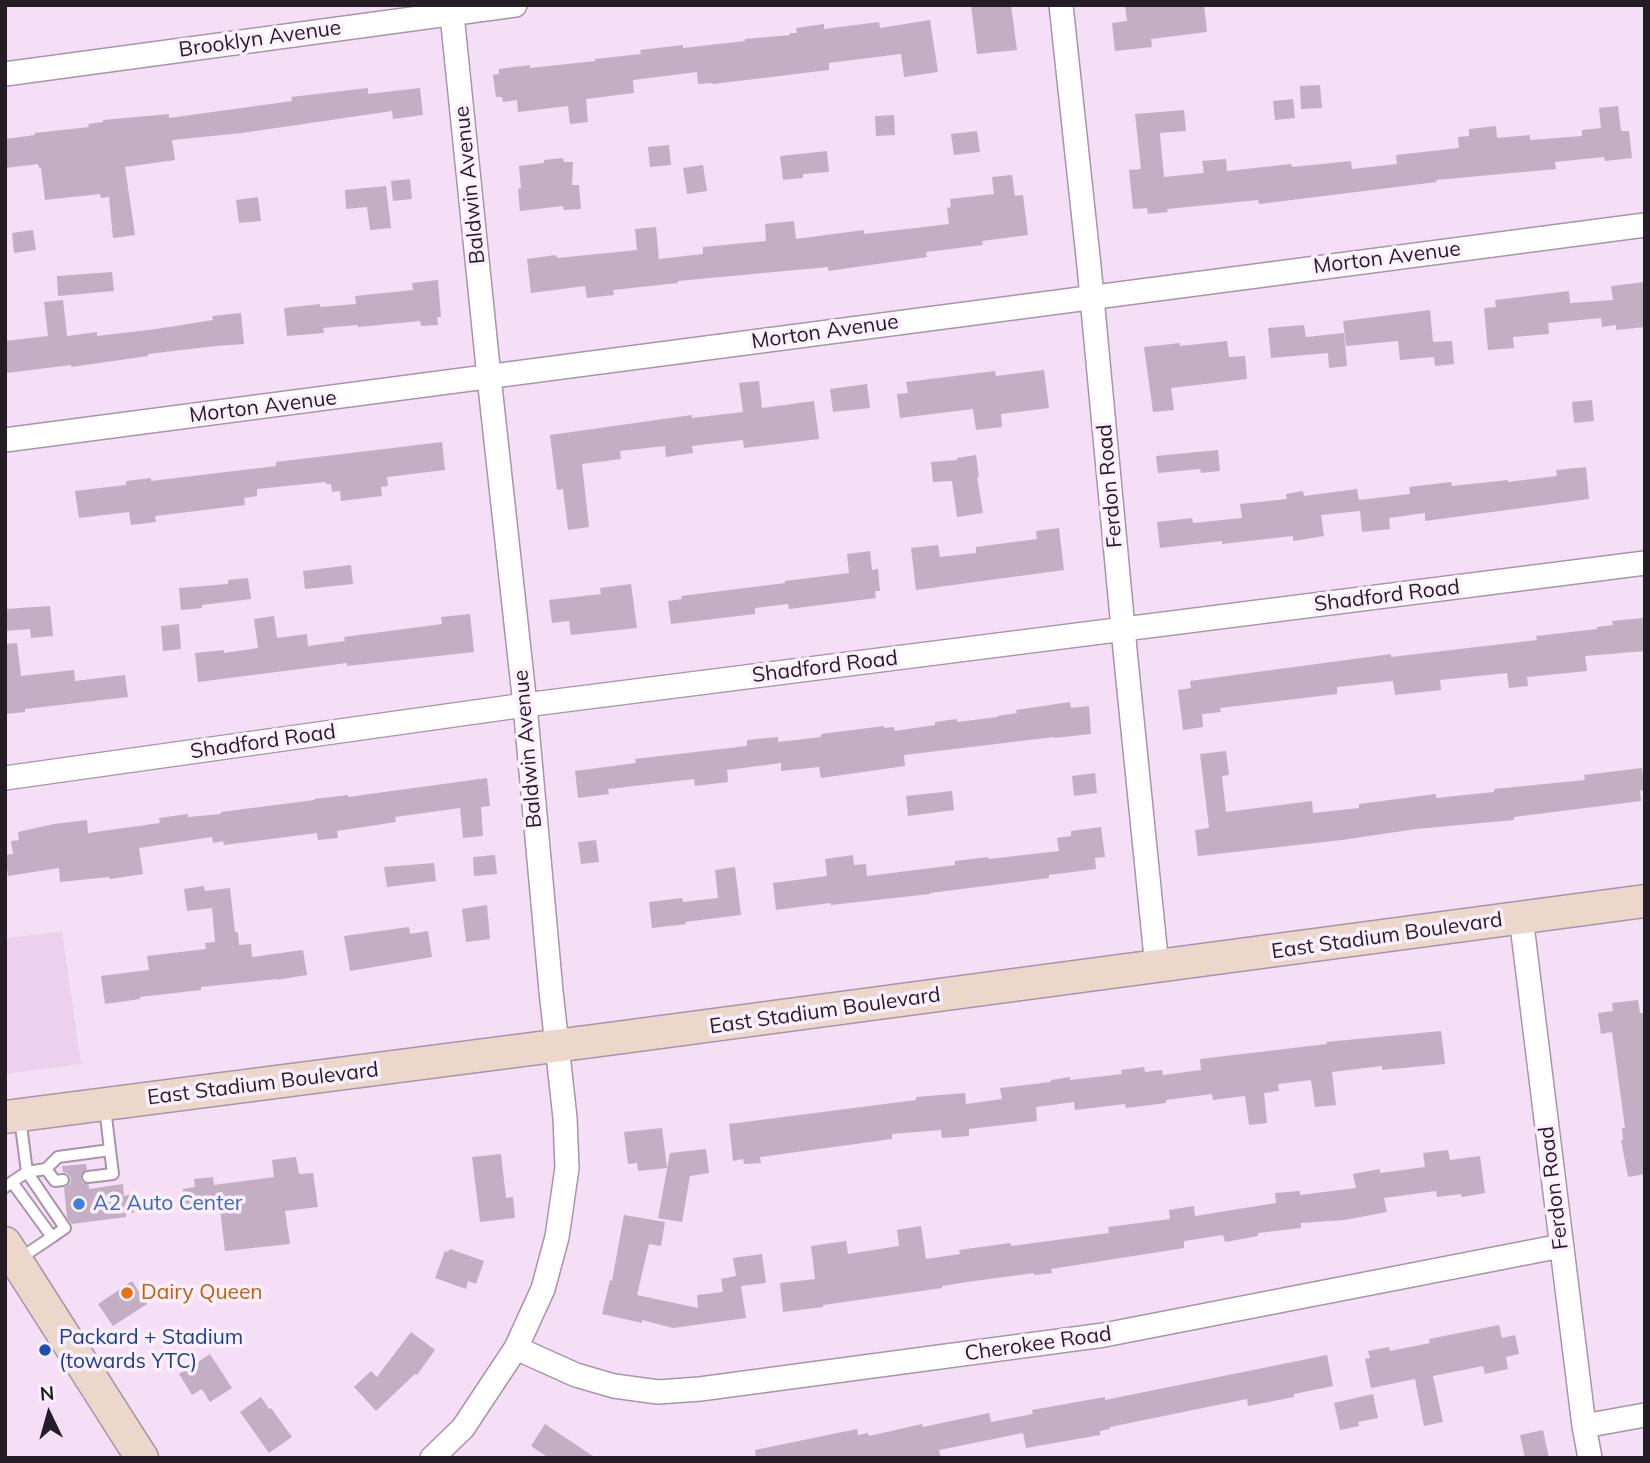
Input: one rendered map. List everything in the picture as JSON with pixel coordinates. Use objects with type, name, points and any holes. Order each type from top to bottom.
[{"type":"main road","name":"East Stadium Boulevard","points":[[13,1116],[1645,901]]},
{"type":"main road","points":[[11,1252],[142,1457]]},
{"type":"street","name":"Brooklyn Avenue","points":[[5,74],[451,9],[515,5]]},
{"type":"street","name":"Ferdon Road","points":[[1061,5],[1157,967]]},
{"type":"street","name":"Baldwin Avenue","points":[[432,1458],[463,1429],[516,1348],[543,1289],[557,1237],[567,1168],[565,1118],[525,705],[451,9]]},
{"type":"street","name":"Morton Avenue","points":[[5,440],[1645,225]]},
{"type":"street","name":"Shadford Road","points":[[5,778],[525,705],[1645,563]]},
{"type":"street","name":"Ferdon Road","points":[[1521,917],[1590,1458]]},
{"type":"street","name":"Cherokee Road","points":[[516,1348],[576,1375],[614,1386],[658,1392],[700,1390],[1104,1335],[1561,1246]]},
{"type":"street","points":[[1584,1426],[1645,1415]]},
{"type":"street","points":[[136,1458],[142,1457]]},
{"type":"lane","points":[[88,1177],[113,1174],[105,1104]]},
{"type":"lane","points":[[11,1252],[52,1237],[65,1228],[27,1172],[13,1116]]},
{"type":"lane","points":[[52,1237],[9,1185],[27,1172],[46,1169],[58,1157],[110,1150]]},
{"type":"lane","points":[[46,1169],[55,1181],[64,1180]]},
{"type":"shaded area","points":[[62,932],[81,1064],[5,1074],[5,938]]},
{"type":"building","points":[[971,5],[1011,5],[1017,50],[977,54]]},
{"type":"building","points":[[1125,5],[1204,5],[1207,32],[1151,39],[1152,47],[1115,51],[1112,23],[1127,21]]},
{"type":"building","points":[[930,20],[938,72],[904,77],[901,54],[829,63],[829,70],[713,84],[698,84],[697,72],[633,80],[634,93],[586,99],[588,122],[570,124],[568,106],[518,112],[517,100],[503,102],[502,97],[496,97],[493,75],[499,74],[499,69],[595,61],[641,54],[640,50],[683,45],[683,48],[790,35],[797,33],[796,28],[824,24],[824,29],[879,22],[880,28]]},
{"type":"building","points":[[1320,85],[1322,108],[1301,109],[1300,86]]},
{"type":"building","points":[[368,88],[368,94],[420,88],[423,115],[393,119],[392,111],[242,133],[172,140],[175,160],[125,167],[135,235],[113,238],[109,197],[101,198],[100,194],[45,200],[41,168],[38,164],[5,168],[5,139],[89,127],[88,124],[103,120],[169,114],[169,118],[292,101],[291,97]]},
{"type":"building","points":[[1293,99],[1295,118],[1275,120],[1273,101]]},
{"type":"building","points":[[1618,106],[1621,131],[1629,131],[1632,158],[1605,161],[1604,157],[1555,162],[1556,169],[1436,180],[1437,182],[1259,204],[1258,200],[1167,209],[1168,212],[1148,214],[1147,208],[1133,209],[1129,170],[1141,169],[1135,114],[1184,110],[1186,131],[1160,133],[1164,177],[1204,173],[1202,161],[1226,159],[1227,171],[1351,161],[1352,169],[1397,164],[1396,155],[1459,148],[1458,137],[1469,136],[1469,129],[1496,126],[1497,138],[1530,135],[1530,140],[1582,136],[1582,130],[1601,128],[1599,108]]},
{"type":"building","points":[[894,115],[895,135],[876,136],[875,116]]},
{"type":"building","points":[[977,131],[980,152],[954,155],[951,134]]},
{"type":"building","points":[[669,145],[671,165],[650,167],[648,147]]},
{"type":"building","points":[[827,151],[829,172],[803,174],[803,178],[783,180],[780,156]]},
{"type":"building","points":[[563,158],[564,162],[573,162],[572,185],[579,185],[581,209],[564,210],[563,206],[520,211],[519,166]]},
{"type":"building","points":[[703,165],[707,191],[687,194],[683,168]]},
{"type":"building","points":[[1012,175],[1015,196],[1023,195],[1028,235],[982,241],[983,245],[926,252],[927,257],[828,271],[828,267],[678,281],[613,290],[614,295],[587,298],[585,286],[531,293],[527,259],[637,250],[635,229],[656,227],[659,259],[703,254],[703,247],[766,241],[765,224],[794,221],[796,239],[864,230],[864,234],[949,224],[947,208],[951,207],[950,199],[994,194],[992,177]]},
{"type":"building","points":[[410,179],[412,199],[393,201],[391,181]]},
{"type":"building","points":[[386,186],[391,228],[370,230],[367,207],[346,209],[345,190]]},
{"type":"building","points":[[258,197],[261,221],[239,223],[236,200]]},
{"type":"building","points":[[33,230],[36,250],[14,253],[12,233]]},
{"type":"building","points":[[112,272],[114,291],[58,296],[57,276]]},
{"type":"building","points":[[438,280],[441,317],[437,317],[438,325],[421,326],[420,321],[358,325],[323,328],[324,333],[287,336],[284,308],[356,304],[355,296],[413,290],[412,283]]},
{"type":"building","points":[[1645,282],[1645,327],[1616,330],[1616,325],[1602,327],[1601,318],[1548,323],[1549,334],[1513,337],[1514,348],[1488,350],[1484,308],[1496,307],[1495,300],[1569,291],[1570,303],[1613,300],[1611,286]]},
{"type":"building","points":[[63,300],[67,336],[97,332],[97,336],[156,329],[213,320],[212,316],[241,313],[244,344],[7,373],[5,341],[48,336],[44,302]]},
{"type":"building","points":[[1430,310],[1433,342],[1452,341],[1454,364],[1435,366],[1434,357],[1400,360],[1398,341],[1346,346],[1343,321]]},
{"type":"building","points":[[1304,325],[1306,337],[1344,333],[1347,366],[1329,368],[1328,353],[1271,358],[1268,328]]},
{"type":"building","points":[[1227,341],[1229,357],[1245,356],[1247,379],[1171,388],[1174,410],[1153,412],[1144,347]]},
{"type":"building","points":[[1044,370],[1049,408],[1001,414],[1002,427],[976,430],[973,409],[900,418],[897,394],[908,393],[906,382],[995,371],[996,376]]},
{"type":"building","points":[[759,381],[762,408],[814,401],[819,439],[744,448],[743,440],[692,446],[693,453],[666,457],[665,446],[620,451],[621,459],[582,464],[589,527],[568,530],[563,489],[557,490],[550,435],[692,415],[692,418],[743,412],[739,383]]},
{"type":"building","points":[[867,384],[870,408],[833,412],[830,389]]},
{"type":"building","points":[[1592,400],[1594,421],[1574,423],[1572,402]]},
{"type":"building","points":[[442,442],[445,470],[387,477],[388,486],[381,487],[382,496],[341,501],[340,491],[332,492],[331,484],[326,482],[257,489],[257,496],[244,498],[245,505],[155,516],[156,522],[131,525],[129,512],[79,518],[75,491],[126,485],[126,481],[151,478],[151,481],[276,466],[276,462]]},
{"type":"building","points":[[1218,450],[1220,471],[1201,473],[1200,469],[1158,473],[1156,456]]},
{"type":"building","points":[[976,455],[983,513],[957,517],[952,481],[933,482],[931,462]]},
{"type":"building","points":[[1586,467],[1589,499],[1425,521],[1425,513],[1389,518],[1390,529],[1362,532],[1360,511],[1321,515],[1324,536],[1293,541],[1293,536],[1160,548],[1157,522],[1192,518],[1193,523],[1242,518],[1240,504],[1287,499],[1286,494],[1303,491],[1304,496],[1357,489],[1359,500],[1410,494],[1409,487],[1451,482],[1452,486],[1508,482],[1557,476],[1556,470]]},
{"type":"building","points":[[1059,528],[1064,570],[916,590],[911,548],[938,545],[940,557],[976,553],[976,547],[1037,539],[1036,531]]},
{"type":"building","points":[[870,551],[872,570],[878,569],[880,591],[875,591],[876,598],[789,609],[788,604],[755,608],[755,614],[671,624],[668,601],[682,599],[681,596],[849,573],[847,554]]},
{"type":"building","points":[[351,565],[353,584],[305,589],[303,571]]},
{"type":"building","points":[[248,578],[251,599],[181,610],[179,588],[228,584],[228,580]]},
{"type":"building","points":[[631,584],[637,628],[571,635],[569,621],[552,623],[549,600],[601,594],[600,588]]},
{"type":"building","points":[[50,606],[53,636],[31,638],[30,629],[5,631],[5,609]]},
{"type":"building","points":[[470,614],[474,652],[347,666],[347,663],[198,682],[195,653],[224,650],[224,653],[258,648],[254,619],[274,616],[277,638],[307,634],[308,646],[345,641],[344,637],[442,624],[441,617]]},
{"type":"building","points":[[1644,618],[1645,651],[1585,656],[1587,671],[1527,677],[1528,686],[1509,688],[1507,673],[1440,680],[1441,690],[1395,695],[1393,681],[1337,687],[1337,694],[1220,708],[1221,712],[1202,714],[1203,727],[1183,730],[1178,690],[1191,688],[1190,681],[1391,654],[1391,657],[1537,640],[1536,636],[1597,629],[1613,625],[1612,621]]},
{"type":"building","points":[[179,624],[181,649],[163,651],[161,626]]},
{"type":"building","points":[[17,643],[21,676],[74,670],[75,681],[125,675],[128,697],[25,709],[25,712],[5,714],[5,644]]},
{"type":"building","points":[[1070,702],[1071,708],[1089,706],[1091,734],[904,755],[905,766],[821,778],[819,767],[781,771],[781,763],[727,770],[728,782],[695,786],[694,779],[608,789],[609,794],[578,798],[575,771],[636,763],[635,759],[747,746],[747,740],[778,737],[778,742],[884,726],[894,727],[895,731],[957,719],[957,722],[998,717],[1017,713],[1016,710]]},
{"type":"building","points":[[1226,751],[1229,775],[1222,776],[1226,812],[1312,801],[1313,813],[1436,794],[1436,798],[1585,780],[1584,775],[1642,768],[1645,790],[1640,791],[1641,801],[1514,817],[1514,820],[1416,829],[1198,856],[1195,830],[1209,828],[1200,754]]},
{"type":"building","points":[[1095,773],[1097,793],[1074,796],[1072,776]]},
{"type":"building","points":[[487,778],[490,806],[481,807],[483,836],[463,838],[460,808],[395,817],[396,822],[337,831],[338,838],[318,840],[317,833],[224,845],[223,841],[213,843],[212,837],[139,848],[143,874],[110,879],[60,882],[59,868],[8,876],[5,855],[13,854],[11,841],[19,840],[18,832],[54,824],[87,820],[88,833],[160,823],[159,818],[188,814],[188,817],[221,814],[314,799],[348,797]]},
{"type":"building","points":[[952,791],[954,810],[908,816],[906,796]]},
{"type":"building","points":[[1101,827],[1105,857],[1095,858],[1096,869],[930,894],[776,910],[773,883],[827,876],[825,859],[853,855],[854,865],[866,864],[867,876],[955,865],[955,861],[1059,851],[1057,838],[1071,836],[1071,831]]},
{"type":"building","points":[[596,840],[599,862],[581,864],[578,842]]},
{"type":"building","points":[[495,855],[497,874],[474,876],[473,857]]},
{"type":"building","points":[[434,863],[436,881],[387,887],[384,867]]},
{"type":"building","points":[[735,867],[741,915],[652,928],[649,902],[718,898],[715,870]]},
{"type":"building","points":[[204,886],[205,891],[230,888],[239,945],[251,944],[252,957],[303,950],[307,975],[201,987],[201,990],[105,1004],[101,976],[149,970],[147,956],[206,949],[205,943],[215,942],[212,908],[187,911],[184,889]]},
{"type":"building","points":[[487,905],[490,939],[466,942],[462,909]]},
{"type":"building","points":[[409,927],[410,934],[428,931],[432,957],[350,971],[344,936]]},
{"type":"building","points":[[1638,1000],[1640,1013],[1645,1013],[1645,1174],[1628,1177],[1621,1140],[1622,1128],[1625,1128],[1612,1032],[1601,1034],[1598,1013],[1613,1011],[1612,1003]]},
{"type":"building","points":[[1441,1031],[1445,1064],[1382,1070],[1382,1066],[1332,1072],[1336,1105],[1315,1107],[1311,1080],[1278,1084],[1279,1091],[1264,1093],[1267,1123],[1249,1125],[1245,1096],[1213,1100],[1212,1094],[1126,1108],[1125,1104],[1075,1110],[1074,1102],[1036,1107],[1037,1121],[969,1129],[969,1136],[942,1138],[941,1130],[892,1134],[892,1139],[760,1157],[761,1163],[744,1164],[743,1159],[733,1161],[729,1124],[916,1100],[916,1097],[965,1093],[966,1104],[1002,1099],[1000,1088],[1070,1077],[1070,1080],[1122,1074],[1121,1070],[1144,1067],[1145,1072],[1162,1070],[1163,1075],[1201,1070],[1200,1059],[1327,1044],[1326,1042]]},
{"type":"building","points":[[662,1128],[667,1168],[638,1171],[637,1163],[628,1164],[624,1132]]},
{"type":"building","points":[[706,1149],[709,1173],[690,1176],[682,1222],[658,1218],[670,1153]]},
{"type":"building","points":[[1448,1150],[1450,1160],[1480,1156],[1485,1193],[1437,1197],[1436,1191],[1384,1198],[1387,1212],[1344,1220],[1301,1223],[1301,1228],[1258,1233],[1258,1236],[1225,1242],[1223,1235],[1184,1241],[1184,1248],[1051,1269],[1052,1273],[967,1282],[783,1312],[780,1283],[815,1279],[811,1246],[846,1241],[848,1254],[899,1246],[897,1230],[921,1226],[926,1259],[960,1254],[959,1250],[1109,1233],[1108,1227],[1170,1219],[1169,1210],[1194,1206],[1195,1216],[1276,1203],[1275,1193],[1300,1191],[1300,1195],[1356,1188],[1353,1174],[1380,1169],[1380,1173],[1425,1167],[1423,1153]]},
{"type":"building","points":[[501,1154],[506,1198],[513,1197],[515,1218],[480,1222],[472,1157]]},
{"type":"building","points":[[296,1157],[299,1174],[313,1173],[318,1207],[285,1211],[290,1244],[225,1251],[219,1201],[185,1204],[183,1189],[195,1187],[194,1179],[213,1177],[214,1185],[274,1177],[272,1160]]},
{"type":"building","points":[[86,1164],[87,1169],[81,1175],[82,1182],[89,1185],[89,1189],[123,1184],[124,1196],[132,1194],[134,1213],[126,1213],[126,1217],[72,1224],[67,1218],[64,1188],[70,1184],[71,1178],[63,1172],[62,1166]]},
{"type":"building","points":[[624,1215],[665,1222],[661,1246],[649,1244],[637,1295],[698,1308],[697,1295],[723,1292],[721,1279],[736,1276],[733,1258],[762,1254],[766,1283],[741,1286],[746,1318],[673,1328],[602,1314],[610,1280],[612,1281]]},
{"type":"building","points":[[450,1249],[484,1261],[476,1284],[468,1281],[466,1289],[435,1278],[445,1251]]},
{"type":"building","name":"Dairy Queen","points":[[132,1281],[147,1304],[113,1326],[98,1304]]},
{"type":"building","points":[[1499,1325],[1502,1338],[1515,1335],[1519,1354],[1506,1357],[1508,1369],[1485,1374],[1483,1366],[1433,1376],[1443,1422],[1424,1426],[1415,1379],[1371,1388],[1365,1359],[1370,1358],[1368,1351],[1389,1347],[1390,1351],[1430,1343],[1429,1339]]},
{"type":"building","points":[[411,1332],[435,1350],[417,1375],[376,1411],[354,1387],[371,1371],[377,1377]]},
{"type":"building","points":[[210,1354],[232,1388],[210,1402],[202,1389],[192,1395],[179,1374]]},
{"type":"building","points":[[1327,1355],[1333,1386],[1248,1406],[1247,1399],[1110,1427],[1100,1431],[1100,1435],[1026,1448],[1023,1433],[939,1450],[941,1458],[756,1458],[755,1450],[857,1429],[858,1435],[868,1433],[869,1436],[989,1413],[991,1422],[1033,1414],[1032,1410],[1105,1397],[1105,1400]]},
{"type":"building","points":[[1373,1394],[1378,1418],[1358,1422],[1359,1426],[1340,1430],[1334,1403]]},
{"type":"building","points":[[261,1397],[292,1437],[269,1453],[240,1412]]},
{"type":"building","points":[[545,1424],[596,1458],[549,1458],[531,1446]]},
{"type":"building","points":[[1543,1430],[1549,1458],[1525,1458],[1520,1435]]},
{"type":"place","name":"A2 Auto Center","points":[[79,1204]]},
{"type":"place","name":"Dairy Queen","points":[[127,1293]]},
{"type":"place","name":"Packard + Stadium (towards YTC)","points":[[45,1350]]}]
